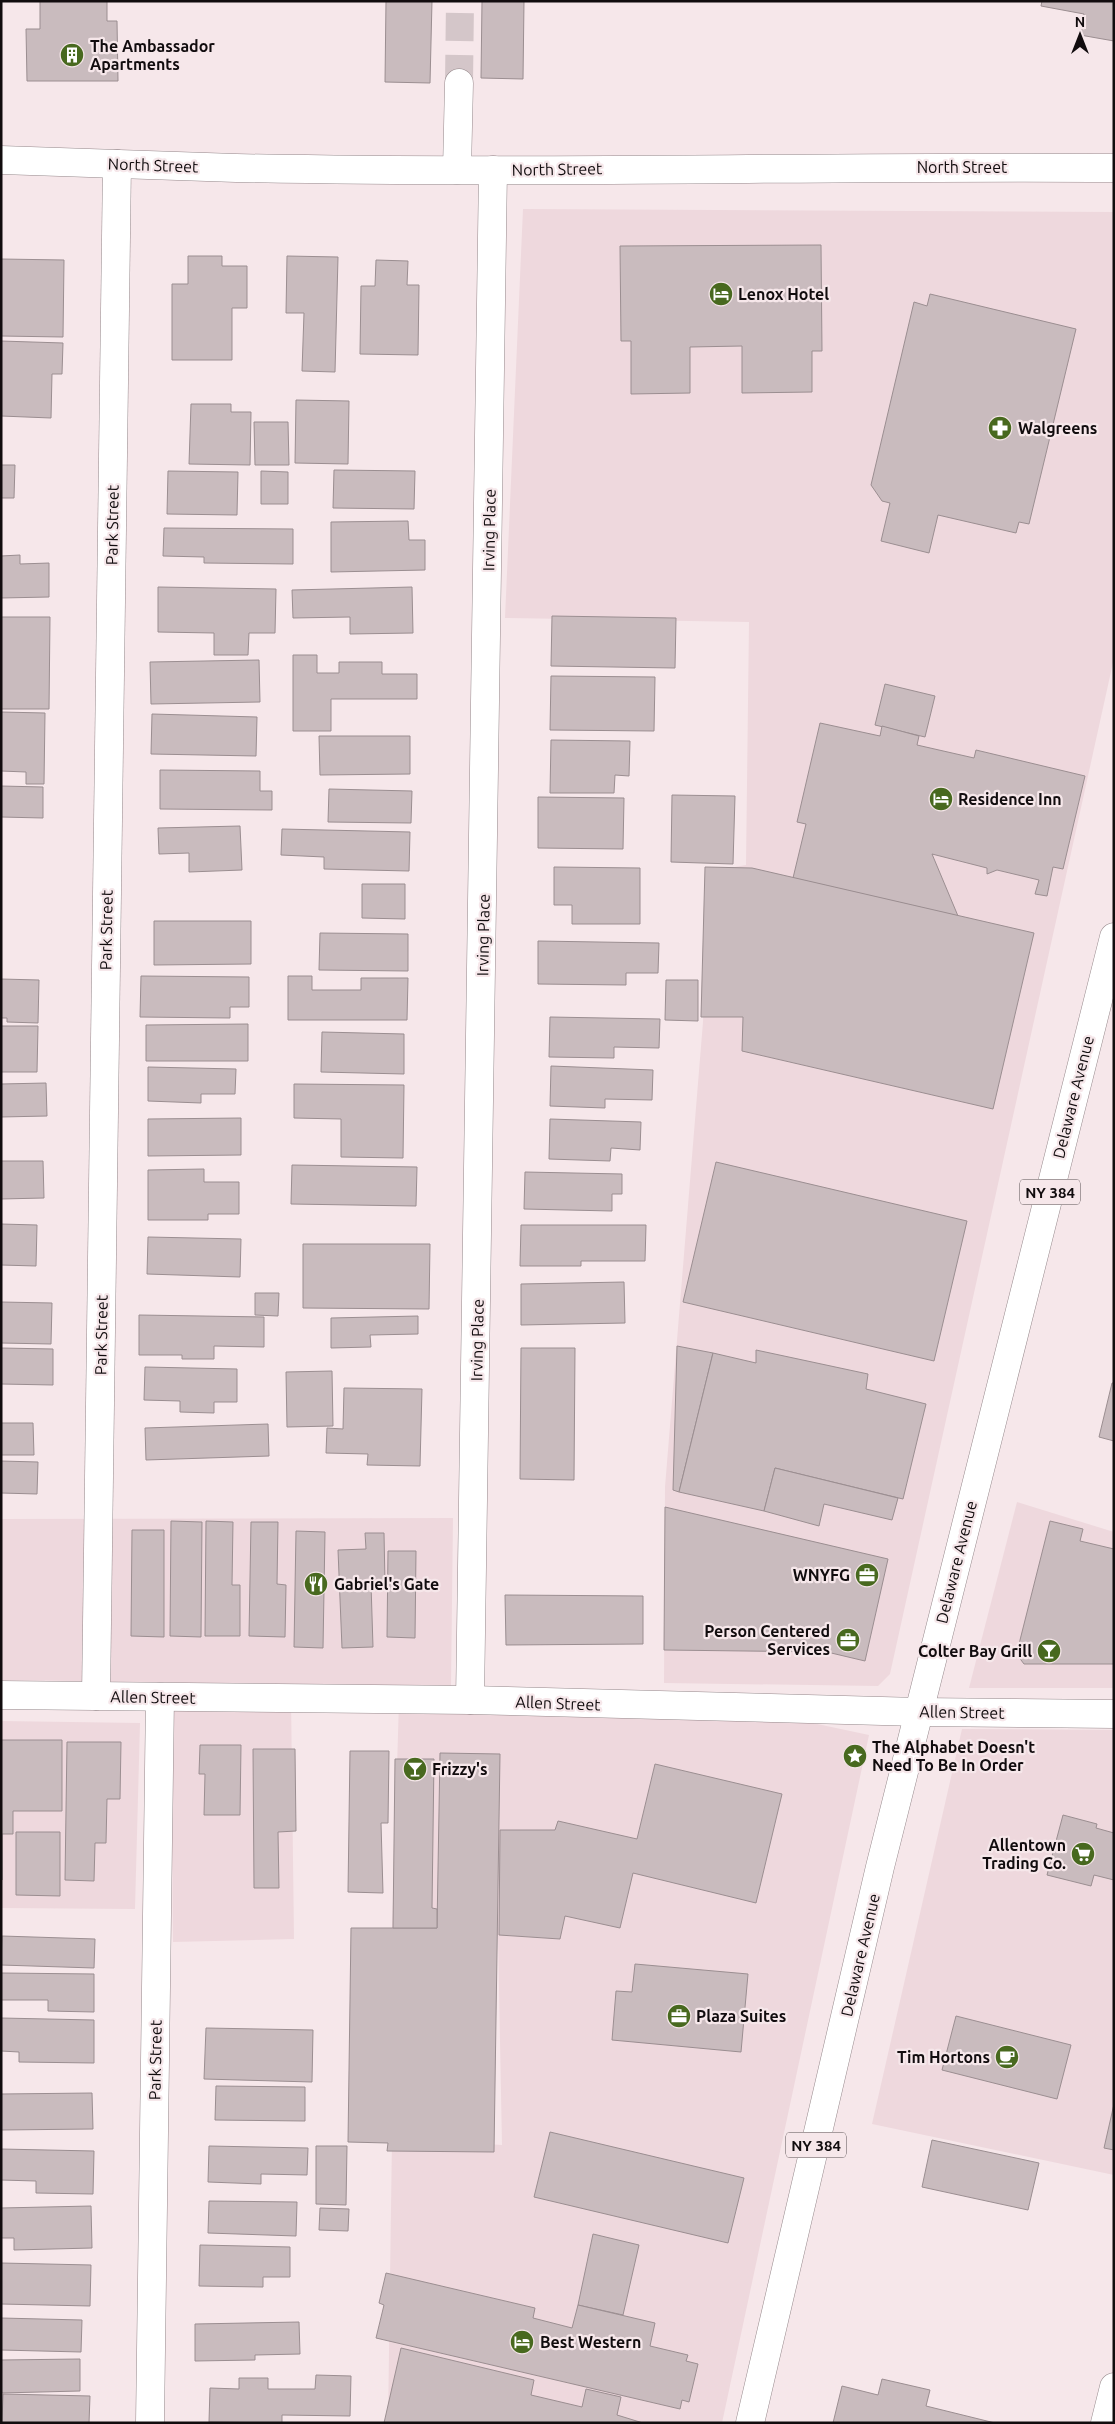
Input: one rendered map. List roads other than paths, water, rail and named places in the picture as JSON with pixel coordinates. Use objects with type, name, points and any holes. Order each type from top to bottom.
[{"type":"street","points":[[457,170],[459,83]]},
{"type":"street","name":"North Street","points":[[1,160],[235,168],[457,170],[913,166],[1114,168]]},
{"type":"street","name":"Park Street","points":[[96,1696],[117,164]]},
{"type":"street","name":"Irving Place","points":[[470,1700],[493,170]]},
{"type":"street","name":"Delaware Avenue","points":[[750,2423],[880,1867],[1114,936]]},
{"type":"street","name":"Allen Street","points":[[1,1696],[470,1700],[919,1712],[1114,1714]]},
{"type":"street","name":"Park Street","points":[[150,2423],[160,1697]]},
{"type":"street","points":[[1106,2423],[1114,2387]]},
{"type":"tunnel","points":[[459,83],[460,1]]},
{"type":"place","name":"The Ambassador Apartments","points":[[72,55]]},
{"type":"place","name":"Lenox Hotel","points":[[721,294]]},
{"type":"place","name":"Walgreens","points":[[1000,428]]},
{"type":"place","name":"Residence Inn","points":[[941,799]]},
{"type":"place","name":"WNYFG","points":[[867,1575]]},
{"type":"place","name":"Gabriel's Gate","points":[[316,1584]]},
{"type":"place","name":"Person Centered Services","points":[[848,1640]]},
{"type":"place","name":"Colter Bay Grill","points":[[1049,1651]]},
{"type":"place","name":"The Alphabet Doesn't Need To Be In Order","points":[[855,1756]]},
{"type":"place","name":"Frizzy's","points":[[415,1769]]},
{"type":"place","name":"Allentown Trading Co.","points":[[1083,1854]]},
{"type":"place","name":"Plaza Suites","points":[[679,2016]]},
{"type":"place","name":"Tim Hortons","points":[[1007,2057]]},
{"type":"place","name":"Best Western","points":[[522,2342]]}]
